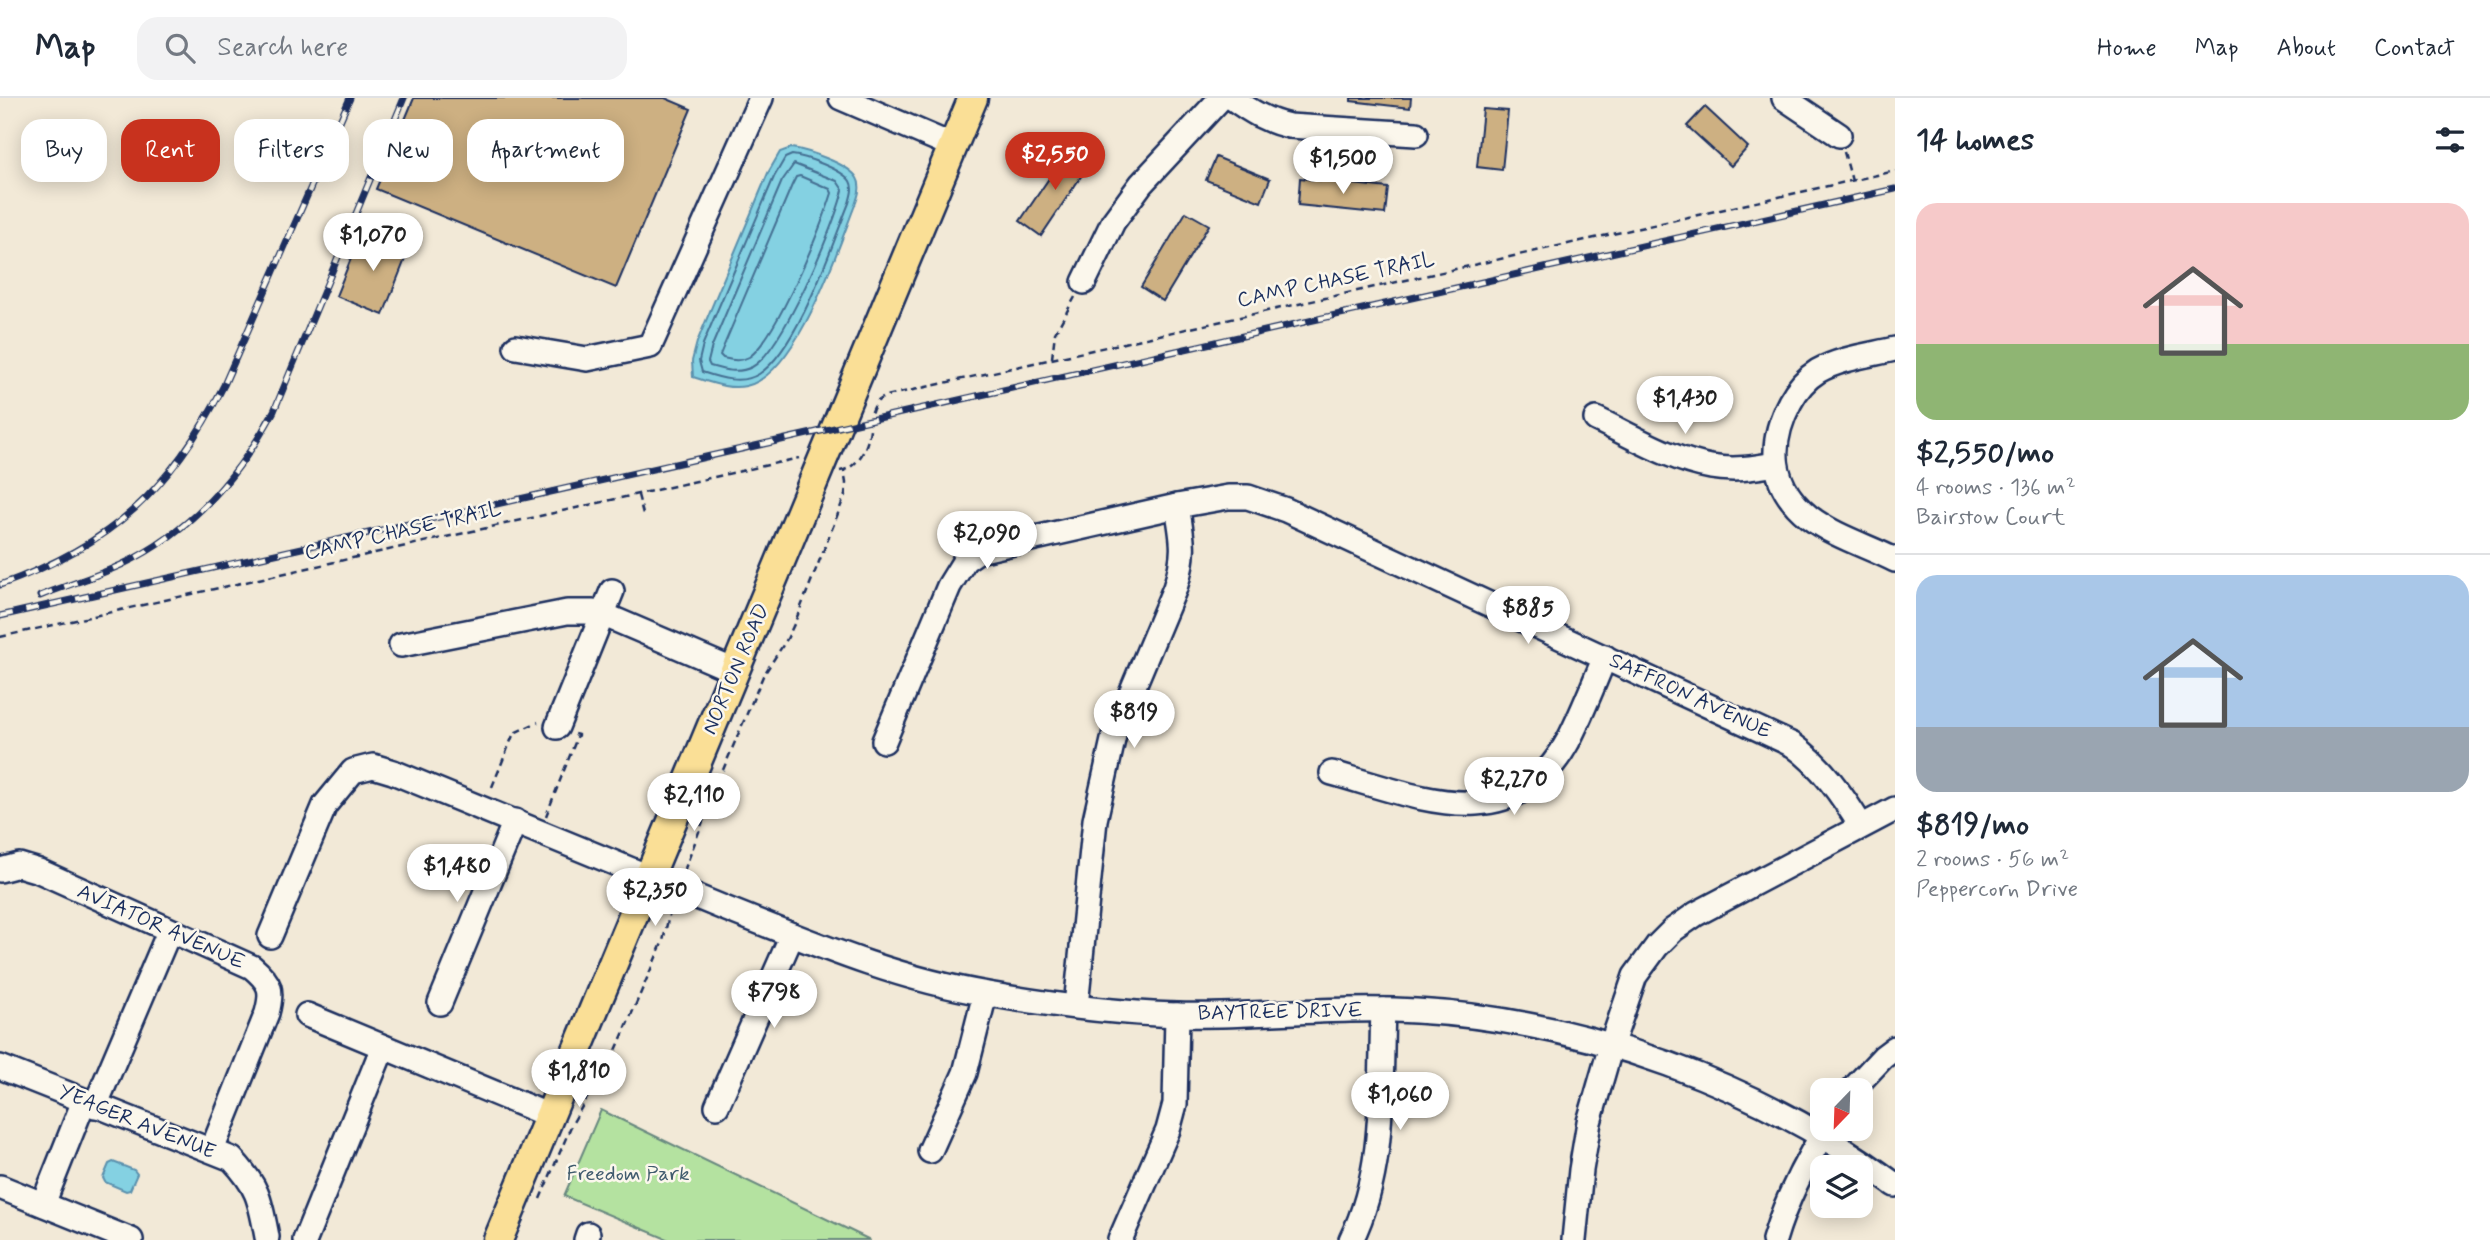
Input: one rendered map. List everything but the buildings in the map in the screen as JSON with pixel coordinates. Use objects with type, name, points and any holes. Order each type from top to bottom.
[{"type":"main road","name":"NORTON ROAD","points":[[498,1240],[973,98]]},
{"type":"street","points":[[516,347],[587,359],[650,346],[761,98]]},
{"type":"street","points":[[841,98],[953,146]]},
{"type":"street","points":[[1084,282],[1113,222],[1141,184],[1221,98]]},
{"type":"street","points":[[1232,98],[1254,114],[1289,126],[1416,134]]},
{"type":"street","points":[[1784,98],[1839,135]]},
{"type":"street","points":[[1895,349],[1846,360],[1820,370],[1807,379],[1796,391],[1779,424],[1776,464],[1782,484],[1793,501],[1808,516],[1824,527],[1895,560]]},
{"type":"street","points":[[1596,419],[1668,453],[1711,467],[1735,469],[1776,464]]},
{"type":"street","name":"SAFFRON AVENUE","points":[[884,741],[948,586],[965,560],[978,551],[1177,506],[1228,497],[1248,497],[1266,502],[1793,745],[1812,759],[1842,796],[1861,826]]},
{"type":"street","points":[[1076,1006],[1095,820],[1115,731],[1183,565],[1184,550],[1177,506]]},
{"type":"street","points":[[557,728],[612,591]]},
{"type":"street","points":[[401,645],[567,612],[593,612],[734,671]]},
{"type":"street","points":[[1332,773],[1456,805],[1495,802],[1530,784],[1557,757],[1568,741],[1605,657]]},
{"type":"street","name":"BAYTREE DRIVE","points":[[270,936],[325,805],[353,771],[373,766],[883,969],[985,994],[1076,1006],[1177,1015],[1383,1010],[1448,1014],[1544,1029],[1656,1060],[1758,1101],[1810,1126]]},
{"type":"street","points":[[1574,1240],[1589,1122],[1635,976],[1657,946],[1673,930],[1696,914],[1895,809]]},
{"type":"street","points":[[440,1003],[515,821]]},
{"type":"street","name":"AVIATOR AVENUE","points":[[0,870],[19,865],[39,872],[252,967],[266,979],[271,996],[267,1013],[212,1150]]},
{"type":"street","points":[[43,1205],[169,932]]},
{"type":"street","points":[[717,1107],[792,935]]},
{"type":"street","points":[[930,1151],[965,1073],[985,994]]},
{"type":"street","points":[[1351,1240],[1369,1189],[1378,1143],[1383,1010]]},
{"type":"street","points":[[1120,1240],[1168,1130],[1175,1104],[1177,1015]]},
{"type":"street","points":[[307,1016],[550,1116]]},
{"type":"street","points":[[304,1240],[383,1047]]},
{"type":"street","points":[[1863,1078],[1895,1048]]},
{"type":"street","name":"YEAGER AVENUE","points":[[0,1067],[232,1159],[248,1177],[258,1194],[268,1239]]},
{"type":"street","points":[[1774,1240],[1790,1196],[1820,1141]]},
{"type":"street","name":"BAYTREE DRIVE","points":[[1835,1141],[1895,1185]]},
{"type":"street","points":[[0,1187],[131,1240]]},
{"type":"path","points":[[1839,135],[1852,181]]},
{"type":"path","name":"CAMP CHASE TRAIL","points":[[844,471],[853,466],[860,456],[867,442],[873,408],[886,396],[1895,171]]},
{"type":"path","points":[[1052,358],[1055,333],[1084,282]]},
{"type":"path","name":"CAMP CHASE TRAIL","points":[[0,637],[807,458]]},
{"type":"path","points":[[540,1201],[572,1124],[608,1069],[663,941],[677,889],[715,788],[762,676],[795,622],[845,495],[844,471],[836,470]]},
{"type":"path","points":[[638,495],[643,514]]},
{"type":"path","points":[[492,787],[514,733],[557,728],[539,832]]},
{"type":"green space","name":"Freedom Park","points":[[601,1110],[870,1240],[669,1240],[564,1196]]},
{"type":"water","points":[[791,148],[837,163],[853,173],[858,181],[857,199],[826,280],[798,336],[782,360],[765,377],[746,386],[733,387],[693,377],[692,361],[697,342],[768,173],[780,152]]},
{"type":"water","points":[[113,1162],[134,1170],[137,1174],[130,1190],[126,1191],[105,1182],[103,1178],[109,1164]]},
{"type":"railway","points":[[0,585],[74,552],[106,532],[159,484],[182,455],[224,385],[350,98]]},
{"type":"railway","points":[[40,596],[121,565],[169,537],[210,500],[245,458],[274,411],[404,98]]},
{"type":"railway","points":[[0,616],[1895,189]]}]
